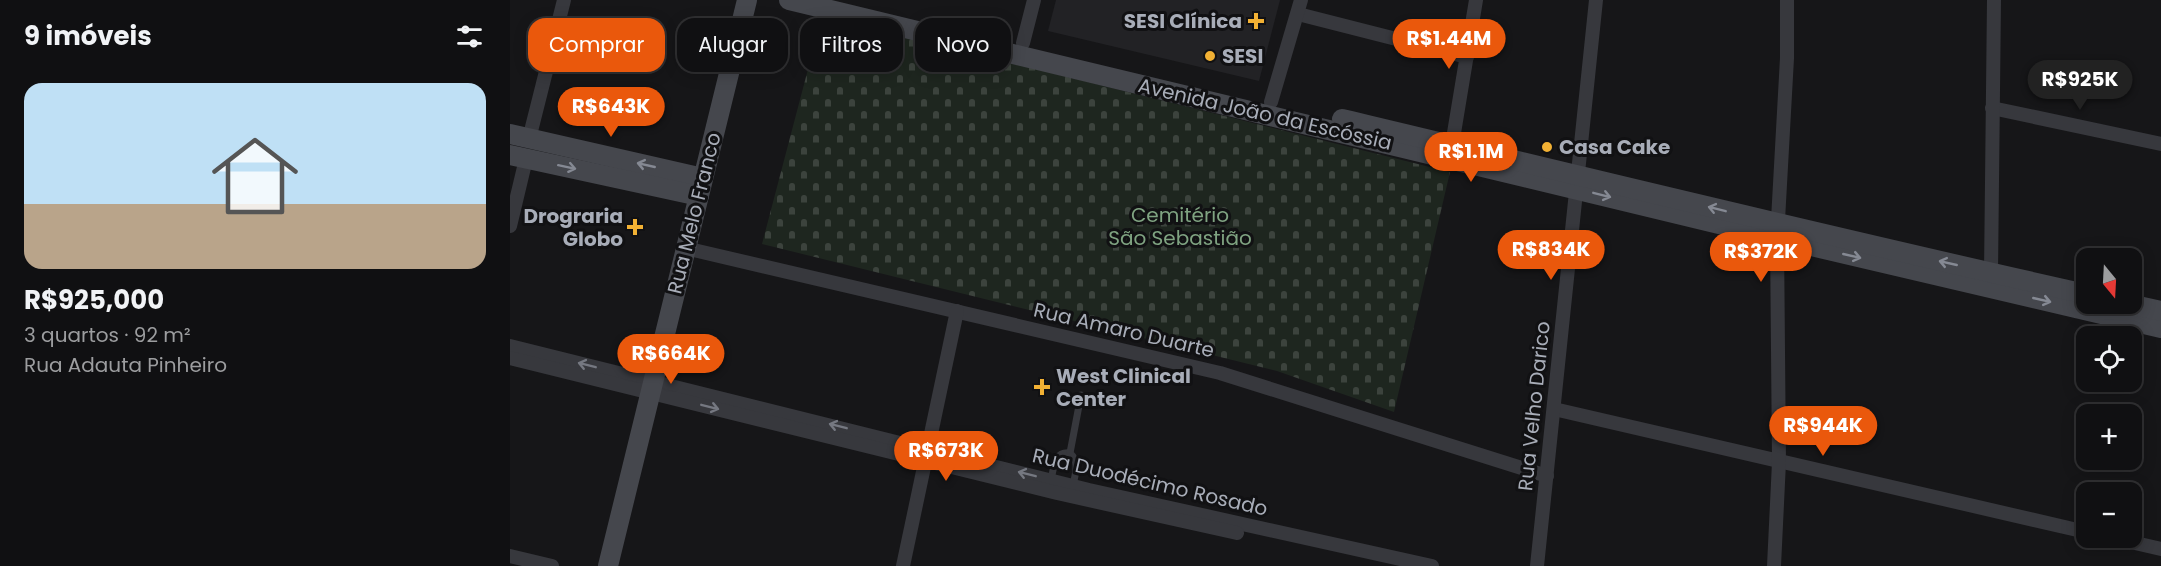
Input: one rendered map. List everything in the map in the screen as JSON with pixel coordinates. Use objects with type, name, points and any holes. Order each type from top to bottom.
[{"type":"main road","name":"Rua Melo Franco","points":[[608,566],[747,0]]},
{"type":"main road","name":"Avenida João da Escóssia","points":[[789,0],[1577,182],[2161,328]]},
{"type":"main road","name":"Avenida João da Escóssia","points":[[841,0],[1452,145],[1577,182]]},
{"type":"main road","points":[[519,136],[701,187]]},
{"type":"main road","points":[[518,157],[701,187]]},
{"type":"main road","name":"Avenida João da Escóssia","points":[[1777,231],[2076,292]]},
{"type":"main road","points":[[2142,307],[2161,311]]},
{"type":"street","points":[[519,136],[564,0]]},
{"type":"street","points":[[1023,43],[1034,0]]},
{"type":"street","points":[[1272,102],[1301,0]]},
{"type":"street","points":[[1452,145],[1476,0]]},
{"type":"street","name":"Rua Velho Darico","points":[[1538,566],[1596,0]]},
{"type":"street","points":[[1774,566],[1779,462],[1777,231],[1787,58],[1787,0]]},
{"type":"street","points":[[1991,273],[1994,0]]},
{"type":"street","points":[[1298,14],[1467,57]]},
{"type":"street","points":[[1992,108],[2161,144]]},
{"type":"street","points":[[510,226],[518,157]]},
{"type":"street","name":"Rua Amaro Duarte","points":[[685,248],[1220,373],[1547,476]]},
{"type":"street","points":[[903,566],[957,311]]},
{"type":"street","name":"Rua Duodécimo Rosado","points":[[510,346],[652,387],[927,455],[1057,493],[1391,566]]},
{"type":"street","name":"Rua Duodécimo Rosado","points":[[510,358],[652,387]]},
{"type":"street","points":[[1554,410],[2076,530]]},
{"type":"street","name":"Rua Duodécimo Rosado","points":[[927,455],[1051,480],[1432,566]]},
{"type":"street","points":[[2142,545],[2161,549]]},
{"type":"street","points":[[510,556],[552,566]]},
{"type":"lane","points":[[1070,453],[1082,395]]},
{"type":"lane","points":[[1051,480],[1058,455],[1064,452],[1070,453],[1076,458],[1077,464],[1073,486]]},
{"type":"shaded area","name":"SESI","points":[[1056,0],[1280,0],[1259,81],[1048,31]]},
{"type":"green space","name":"Cemitério São Sebastião","points":[[903,36],[915,39],[915,72],[1011,72],[1011,63],[1450,172],[1394,412],[1277,371],[762,244],[807,72],[903,72]]},
{"type":"place","name":"SESI Clínica","points":[[1256,21]]},
{"type":"place","name":"SESI","points":[[1210,56]]},
{"type":"place","name":"Casa Cake","points":[[1547,147]]},
{"type":"place","name":"Drograria Globo","points":[[635,227]]},
{"type":"place","name":"West Clinical Center","points":[[1042,387]]}]
